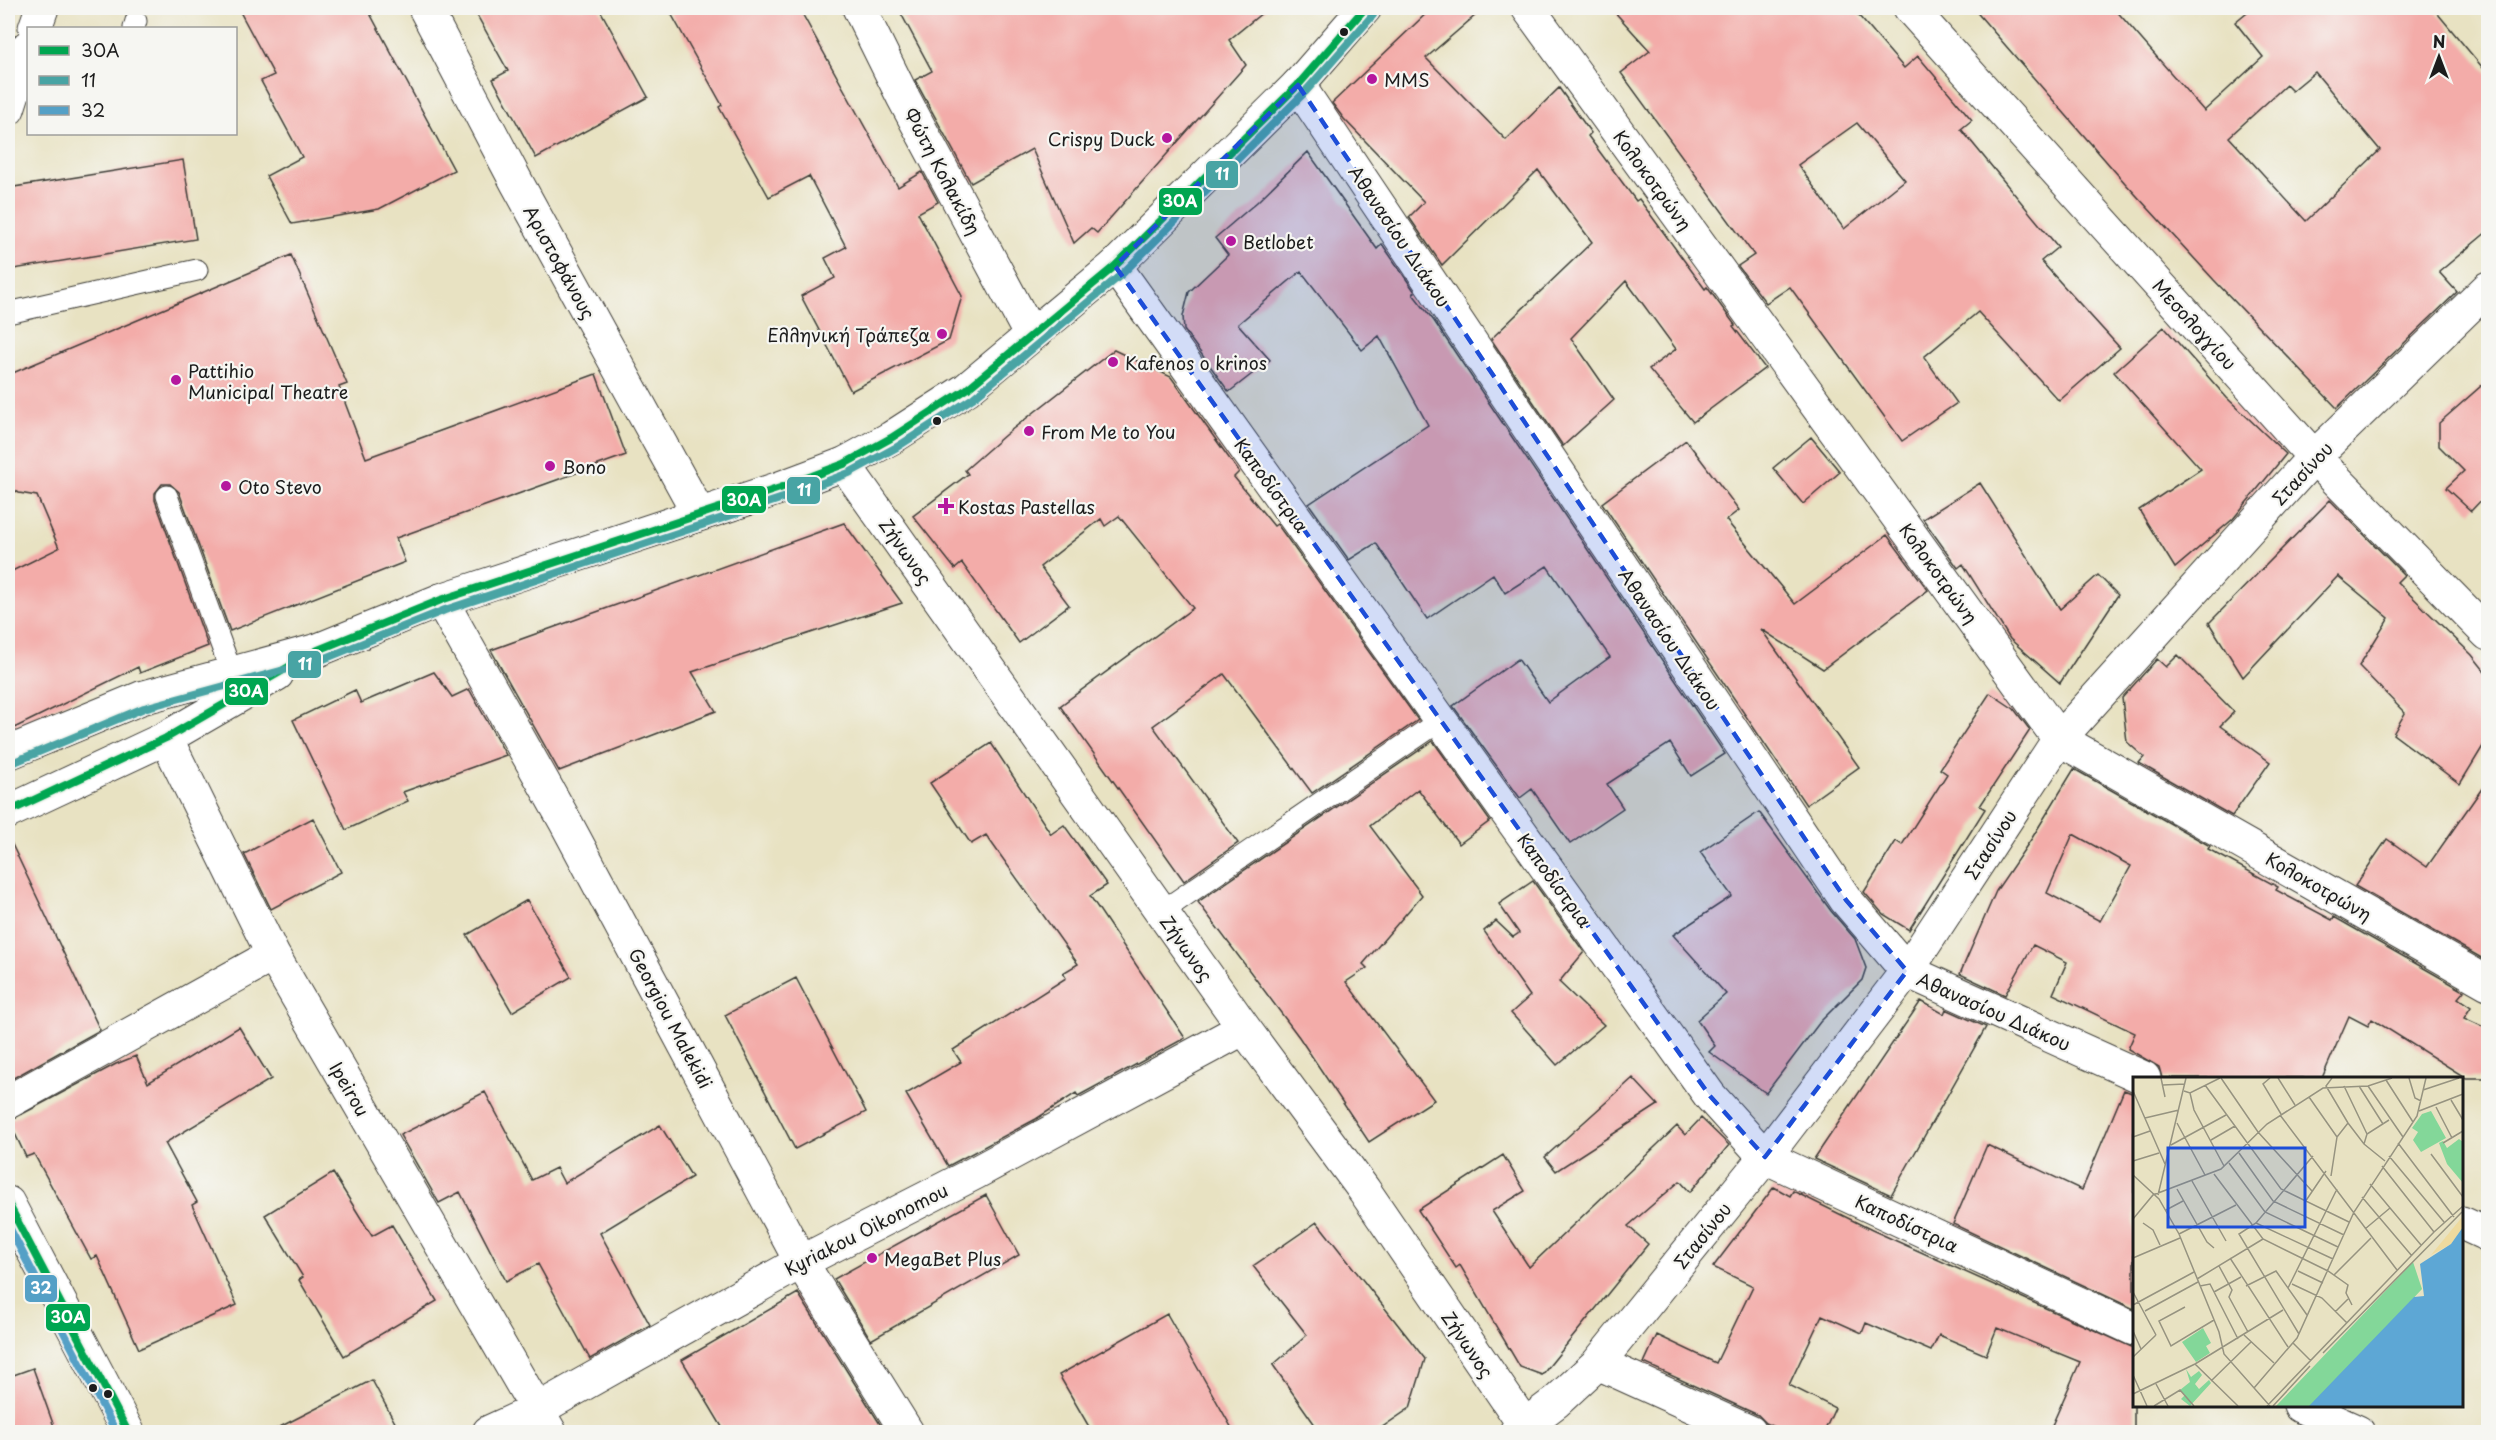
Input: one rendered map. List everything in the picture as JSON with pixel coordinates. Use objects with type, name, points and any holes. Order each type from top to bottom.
[{"type":"street","points":[[35,27],[42,8]]},
{"type":"street","name":"Αριστοφάνους","points":[[425,8],[517,183],[699,514]]},
{"type":"street","name":"Φώτη Κολακίδη","points":[[859,8],[903,96],[1030,334]]},
{"type":"street","points":[[8,812],[166,738],[318,651],[441,600],[844,464],[891,438],[967,389],[1030,334],[1115,266],[1298,85],[1365,8]]},
{"type":"street","name":"Κολοκοτρώνη","points":[[1528,8],[2059,739],[2488,983]]},
{"type":"street","name":"Μεσολογγίου","points":[[1910,8],[2314,457],[2488,634]]},
{"type":"street","points":[[15,106],[27,52]]},
{"type":"street","name":"Αθανασίου Διάκου","points":[[1298,85],[1846,900],[1907,971],[2142,1077]]},
{"type":"street","name":"Καποδίστρια","points":[[1115,266],[1710,1096],[1765,1157],[2133,1329]]},
{"type":"street","name":"Στασίνου","points":[[1523,1431],[1598,1363],[1765,1157],[1907,971],[2059,739],[2314,457],[2488,288]]},
{"type":"street","name":"Ζήνωνος","points":[[844,464],[1244,1028],[1364,1190],[1523,1431]]},
{"type":"street","name":"Georgiou Malekidi","points":[[441,600],[565,820],[801,1262],[907,1432]]},
{"type":"street","points":[[8,753],[141,698],[318,651]]},
{"type":"street","name":"Ipeirou","points":[[166,738],[273,955],[543,1421]]},
{"type":"street","points":[[8,1102],[273,955]]},
{"type":"street","name":"Kyriakou Oikonomou","points":[[489,1432],[543,1421],[801,1262],[975,1173],[1244,1028]]},
{"type":"street","points":[[8,1203],[129,1432]]},
{"type":"street","points":[[2463,1223],[2488,1235]]},
{"type":"street","points":[[1598,1363],[1750,1432]]},
{"type":"street","points":[[2302,1407],[2358,1432]]},
{"type":"lane","points":[[8,313],[197,270]]},
{"type":"lane","points":[[167,496],[232,674]]},
{"type":"lane","points":[[1161,912],[1441,720]]},
{"type":"highlighted area","points":[[1298,85],[1846,900],[1907,971],[1765,1157],[1710,1096],[1115,266]]},
{"type":"building","points":[[238,8],[367,8],[454,170],[379,209],[292,224],[266,176],[302,157],[261,81],[274,75]]},
{"type":"building","points":[[473,8],[599,8],[648,97],[536,158],[493,79],[508,71]]},
{"type":"building","points":[[668,8],[799,8],[898,187],[922,172],[938,202],[918,213],[962,296],[949,340],[851,391],[801,296],[835,278],[825,258],[846,247],[809,176],[769,197],[719,107],[722,105]]},
{"type":"building","points":[[898,8],[1268,8],[1229,40],[1246,65],[1097,233],[1091,228],[1074,243],[1032,149],[971,183],[915,80],[932,71]]},
{"type":"building","points":[[1432,8],[1484,8],[1426,58],[1506,140],[1559,88],[1591,133],[1588,136],[1636,201],[1639,199],[1705,289],[1707,287],[1765,368],[1693,422],[1649,369],[1676,349],[1626,281],[1571,338],[1614,400],[1563,446],[1491,339],[1592,242],[1538,170],[1442,265],[1409,217],[1424,202],[1344,119],[1332,103]]},
{"type":"building","points":[[1611,8],[1852,8],[1904,68],[1918,56],[1972,120],[1961,129],[2058,247],[2041,261],[2120,348],[2059,401],[1978,312],[1924,357],[1957,403],[1902,441],[1790,287],[1766,303],[1738,266],[1754,255],[1621,73],[1650,51]],"holes":[[[1857,123],[1905,180],[1844,229],[1798,165]]]},
{"type":"building","points":[[1973,8],[2114,8],[2204,111],[2263,57],[2235,22],[2252,8],[2433,8],[2488,74],[2488,231],[2439,272],[2457,292],[2337,408],[2125,183]],"holes":[[[2315,72],[2380,150],[2306,221],[2229,137],[2286,85],[2292,91]]]},
{"type":"building","points":[[1308,152],[1377,249],[1382,244],[1415,292],[1413,294],[1434,321],[1725,754],[1691,776],[1670,743],[1607,784],[1623,808],[1570,844],[1532,789],[1520,798],[1453,706],[1518,659],[1548,702],[1610,657],[1547,566],[1505,593],[1493,574],[1427,619],[1376,543],[1349,560],[1309,504],[1428,425],[1379,336],[1362,350],[1301,271],[1238,324],[1270,360],[1229,392],[1184,330],[1183,316],[1189,292],[1228,255],[1215,238],[1257,202]]},
{"type":"building","points":[[183,160],[196,239],[14,269],[8,233],[8,188]]},
{"type":"building","points":[[291,255],[347,384],[339,387],[366,458],[596,374],[626,455],[396,538],[405,562],[230,631],[179,492],[170,484],[162,484],[155,493],[155,500],[208,646],[140,673],[138,667],[8,731],[8,573],[59,548],[37,496],[19,493],[8,486],[8,375]]},
{"type":"building","points":[[2164,327],[2227,398],[2286,454],[2233,519],[2175,568],[2139,510],[2201,469],[2114,372]]},
{"type":"building","points":[[1114,350],[1171,377],[1239,472],[1234,477],[1274,526],[1277,524],[1418,720],[1312,793],[1224,674],[1153,726],[1238,843],[1184,881],[1060,706],[1193,608],[1119,516],[1105,526],[1101,519],[1040,567],[1069,605],[1019,643],[962,563],[955,569],[913,516],[968,474],[965,470],[1005,435]]},
{"type":"building","points":[[2488,380],[2488,497],[2486,495],[2471,511],[2446,488],[2464,471],[2439,446],[2439,423]]},
{"type":"building","points":[[1811,437],[1840,472],[1803,504],[1773,468]]},
{"type":"building","points":[[1686,440],[1739,510],[1726,520],[1795,604],[1887,535],[1928,590],[1823,669],[1761,629],[1859,767],[1806,805],[1602,503]]},
{"type":"building","points":[[1980,483],[2060,609],[2098,575],[2118,595],[2060,683],[2010,639],[1963,564],[1958,568],[1923,519]]},
{"type":"building","points":[[2330,500],[2404,575],[2397,582],[2472,655],[2488,675],[2488,738],[2460,784],[2393,734],[2405,713],[2359,666],[2389,618],[2338,576],[2243,677],[2209,623]]},
{"type":"building","points":[[844,523],[902,603],[692,672],[716,711],[559,771],[491,650]]},
{"type":"building","points":[[2178,655],[2234,712],[2220,726],[2270,762],[2232,816],[2139,763],[2144,757],[2127,742],[2122,698],[2157,659],[2166,667]]},
{"type":"building","points":[[434,672],[452,697],[469,689],[506,755],[403,792],[408,801],[346,830],[293,720],[355,690],[361,703]]},
{"type":"building","points":[[1990,693],[2014,709],[2030,730],[1980,806],[1985,809],[1909,930],[1883,914],[1864,892],[1896,841],[1902,845],[1947,774],[1940,769]]},
{"type":"building","points":[[1433,741],[1490,821],[1459,844],[1418,789],[1370,826],[1422,895],[1363,964],[1367,968],[1346,982],[1434,1100],[1369,1142],[1299,1037],[1198,902]]},
{"type":"building","points":[[991,743],[1051,834],[1064,825],[1107,885],[1090,896],[1185,1038],[1078,1096],[1076,1093],[1036,1119],[948,1166],[906,1094],[961,1062],[953,1050],[1066,978],[1063,973],[1078,964],[986,835],[971,844],[930,783]]},
{"type":"building","points":[[2074,769],[2210,846],[2208,849],[2278,887],[2276,890],[2332,920],[2334,917],[2464,991],[2458,998],[2471,1007],[2464,1018],[2488,1029],[2488,1078],[2466,1078],[2372,1019],[2368,1026],[2349,1016],[2322,1077],[2162,1077],[2159,1067],[2128,1049],[2135,1033],[2053,994],[2067,962],[2033,945],[2005,995],[1960,974],[1996,891]],"holes":[[[2073,834],[2131,866],[2100,921],[2047,893]]]},
{"type":"building","points":[[2488,780],[2488,955],[2485,960],[2355,886],[2387,839],[2427,867]]},
{"type":"building","points":[[1759,812],[1831,911],[1855,939],[1866,968],[1862,980],[1820,1022],[1766,1093],[1709,1052],[1715,1046],[1697,1020],[1726,994],[1673,935],[1732,896],[1700,852]]},
{"type":"building","points":[[313,818],[341,872],[271,909],[244,854]]},
{"type":"building","points":[[8,836],[100,1030],[8,1081]]},
{"type":"building","points":[[1533,881],[1584,952],[1559,982],[1604,1025],[1557,1065],[1511,1013],[1530,996],[1484,931],[1496,921],[1513,937],[1519,933],[1499,904]]},
{"type":"building","points":[[527,900],[571,977],[512,1012],[467,935]]},
{"type":"building","points":[[796,978],[866,1112],[795,1149],[725,1015]]},
{"type":"building","points":[[1921,1001],[1944,1014],[1946,1009],[1986,1027],[1891,1195],[1814,1159]]},
{"type":"building","points":[[239,1027],[271,1079],[165,1143],[197,1202],[192,1205],[237,1305],[139,1349],[97,1256],[91,1259],[34,1154],[26,1157],[9,1121],[116,1064],[136,1056],[148,1083]]},
{"type":"building","points":[[1633,1078],[1658,1105],[1556,1171],[1545,1157]]},
{"type":"building","points":[[2124,1090],[2133,1094],[2133,1309],[1953,1224],[1987,1145],[2082,1190]]},
{"type":"building","points":[[485,1092],[532,1180],[556,1168],[564,1183],[660,1125],[692,1177],[600,1233],[650,1325],[590,1359],[538,1264],[506,1281],[460,1192],[439,1203],[400,1135]]},
{"type":"building","points":[[1701,1118],[1729,1145],[1690,1192],[1680,1181],[1628,1226],[1648,1244],[1542,1375],[1520,1367],[1460,1265],[1456,1268],[1418,1210],[1503,1155],[1525,1191],[1492,1211],[1529,1267],[1677,1126],[1685,1135]]},
{"type":"building","points":[[333,1173],[372,1236],[392,1225],[437,1301],[344,1356],[299,1280],[303,1277],[265,1215]]},
{"type":"building","points":[[1774,1187],[1790,1196],[1793,1191],[1872,1230],[2133,1348],[2134,1432],[2049,1432],[2080,1362],[1997,1328],[1986,1355],[1939,1335],[1931,1351],[1866,1323],[1862,1333],[1822,1315],[1789,1385],[1835,1408],[1824,1432],[1786,1432],[1766,1423],[1758,1415],[1644,1363],[1657,1335],[1716,1363],[1753,1286],[1713,1267]]},
{"type":"building","points":[[986,1195],[1019,1255],[871,1340],[834,1279]]},
{"type":"building","points":[[1317,1222],[1425,1359],[1410,1408],[1375,1432],[1320,1432],[1273,1365],[1307,1335],[1253,1266]]},
{"type":"building","points":[[798,1293],[885,1432],[725,1432],[682,1360]]},
{"type":"building","points":[[1167,1314],[1234,1432],[1092,1432],[1059,1375]]},
{"type":"building","points":[[33,1368],[56,1432],[8,1432],[8,1377]]},
{"type":"building","points":[[372,1380],[400,1432],[270,1432]]},
{"type":"transit line","name":"30A","points":[[8,812],[166,738],[318,650],[441,600],[780,488],[844,464],[891,438],[967,389],[1115,266],[1298,85],[1365,8]]},
{"type":"transit line","name":"11","points":[[12,763],[144,708],[321,660],[445,610],[783,498],[849,473],[897,447],[973,398],[1122,274],[1305,92],[1373,15]]},
{"type":"transit line","name":"30A","points":[[8,1203],[128,1432]]},
{"type":"transit line","name":"32","points":[[8,1225],[116,1432]]},
{"type":"place","name":"MMS","points":[[1372,79]]},
{"type":"place","name":"Crispy Duck","points":[[1167,138]]},
{"type":"place","name":"Betlobet","points":[[1231,241]]},
{"type":"place","name":"Ελληνική Τράπεζα","points":[[942,334]]},
{"type":"place","name":"Kafenos o krinos","points":[[1113,362]]},
{"type":"place","name":"Pattihio Municipal Theatre","points":[[176,380]]},
{"type":"place","name":"From Me to You","points":[[1029,431]]},
{"type":"place","name":"Bono","points":[[550,466]]},
{"type":"place","name":"Oto Stevo","points":[[226,486]]},
{"type":"place","name":"Kostas Pastellas","points":[[946,506]]},
{"type":"place","name":"MegaBet Plus","points":[[872,1258]]}]
